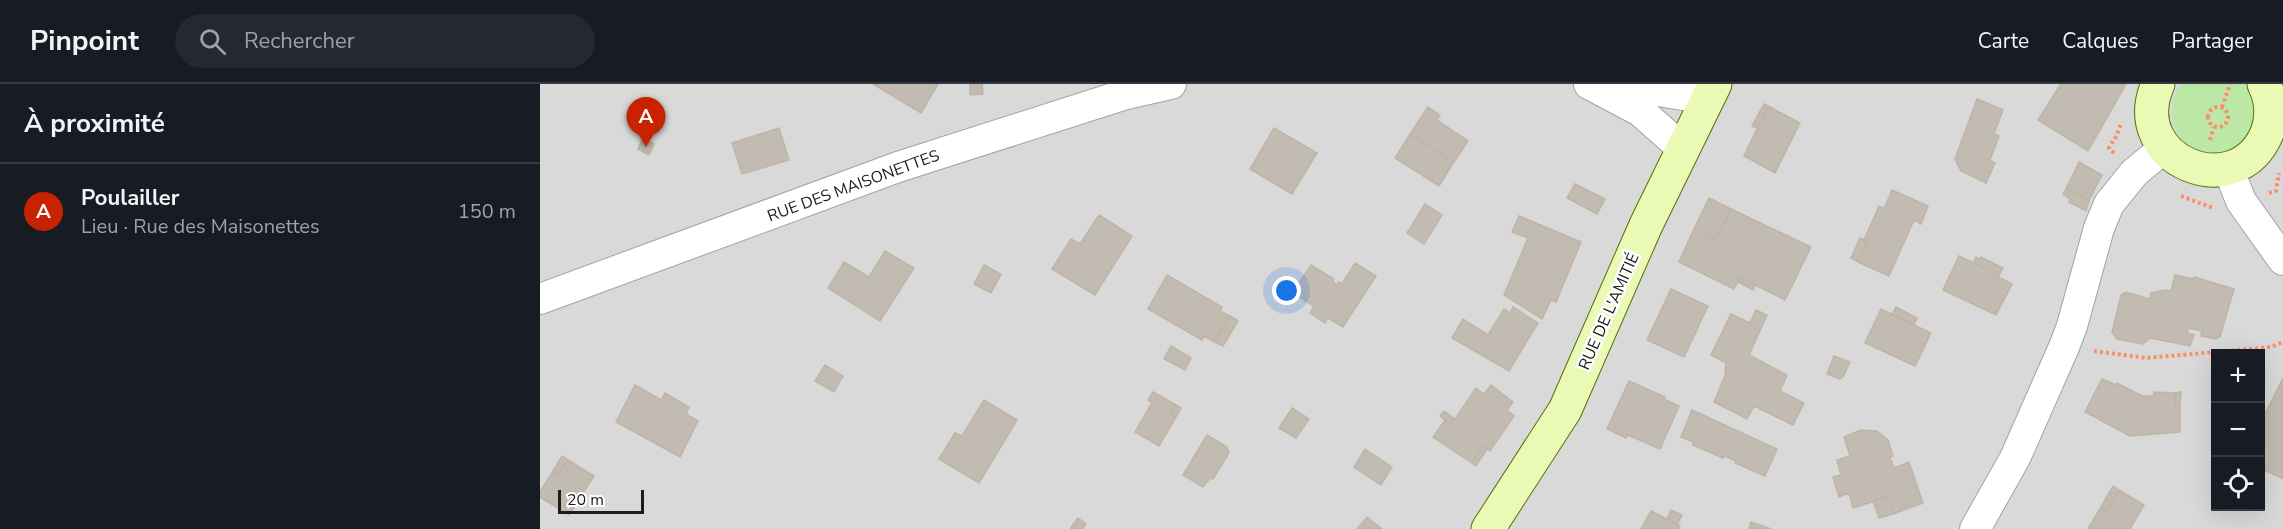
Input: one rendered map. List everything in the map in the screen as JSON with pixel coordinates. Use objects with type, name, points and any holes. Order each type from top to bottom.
[{"type":"street","name":"RUE DES MAISONETTES","points":[[540,299],[898,167],[1122,89],[1171,84]]},
{"type":"street","points":[[1589,84],[1640,111],[1683,149]]},
{"type":"street","points":[[1615,84],[1711,91]]},
{"type":"street","points":[[2158,84],[2153,95],[2151,113],[2155,132],[2164,148],[2177,160],[2193,168],[2210,170],[2228,168],[2242,162],[2259,146],[2269,126],[2273,100]]},
{"type":"street","name":"RUE DE L'AMITIÉ","points":[[1488,529],[1564,410],[1646,225],[1711,91]]},
{"type":"street","points":[[1975,529],[2015,458],[2064,347],[2072,327],[2099,228],[2109,204],[2134,173],[2164,148]]},
{"type":"street","points":[[2228,168],[2241,201],[2283,260]]},
{"type":"path","points":[[2222,107],[2230,84]]},
{"type":"path","points":[[2214,107],[2222,107],[2228,113],[2226,123],[2219,127],[2214,126],[2208,122],[2207,114],[2214,107]]},
{"type":"path","points":[[2064,347],[2146,358],[2271,347],[2283,342]]},
{"type":"shaded area","points":[[540,84],[2283,84],[2283,529],[540,529]]},
{"type":"green space","points":[[2181,84],[2248,84],[2254,96],[2256,109],[2254,123],[2249,134],[2227,152],[2212,155],[2198,151],[2186,143],[2177,131],[2172,116],[2173,100]]},
{"type":"building","points":[[873,84],[938,84],[921,113]]},
{"type":"building","points":[[970,84],[982,84],[983,94],[970,95]]},
{"type":"building","points":[[2061,84],[2126,84],[2088,151],[2038,120]]},
{"type":"building","points":[[1977,99],[2003,110],[1994,134],[1999,136],[1990,160],[1995,163],[1986,183],[1961,171],[1955,159]]},
{"type":"building","points":[[1764,104],[1768,106],[1758,128],[1752,126]]},
{"type":"building","points":[[1768,106],[1800,123],[1775,173],[1744,156]]},
{"type":"building","points":[[1428,107],[1440,115],[1437,120],[1468,141],[1454,162],[1410,134]]},
{"type":"building","points":[[779,128],[789,160],[742,174],[732,143]]},
{"type":"building","points":[[1274,128],[1317,153],[1292,194],[1250,169]]},
{"type":"building","points":[[1410,134],[1454,162],[1439,186],[1395,158]]},
{"type":"building","points":[[643,138],[654,144],[649,155],[638,149]]},
{"type":"building","points":[[2079,162],[2102,175],[2089,200],[2067,187]]},
{"type":"building","points":[[1575,184],[1605,199],[1597,214],[1567,198]]},
{"type":"building","points":[[2067,187],[2089,200],[2086,211],[2069,202],[2070,199],[2063,194]]},
{"type":"building","points":[[1892,190],[1928,206],[1921,224],[1914,220],[1889,276],[1858,262],[1867,241],[1864,240],[1879,206],[1884,209]]},
{"type":"building","points":[[1709,198],[1731,209],[1716,239],[1694,229]]},
{"type":"building","points":[[1425,204],[1442,215],[1424,244],[1407,233]]},
{"type":"building","points":[[1731,209],[1811,247],[1785,300],[1740,277],[1734,289],[1679,262],[1694,229],[1716,239]]},
{"type":"building","points":[[1099,215],[1132,236],[1095,295],[1052,269],[1071,239],[1080,244]]},
{"type":"building","points":[[1519,216],[1581,242],[1556,302],[1551,300],[1542,319],[1504,295],[1528,238],[1512,232]]},
{"type":"building","points":[[1860,238],[1867,241],[1858,262],[1851,258]]},
{"type":"building","points":[[885,251],[914,268],[880,321],[828,288],[844,262],[869,277]]},
{"type":"building","points":[[1959,256],[2012,284],[1996,315],[1943,290]]},
{"type":"building","points":[[1976,257],[1980,259],[1981,257],[2003,268],[1998,277],[1974,263]]},
{"type":"building","points":[[1355,263],[1376,276],[1343,327],[1328,318],[1325,323],[1310,313],[1314,306],[1293,293],[1311,265],[1334,279],[1333,282],[1337,285],[1339,282],[1342,284]]},
{"type":"building","points":[[984,265],[1001,274],[991,293],[974,284]]},
{"type":"building","points":[[1167,275],[1222,307],[1220,311],[1230,316],[1214,342],[1204,336],[1202,340],[1148,309]]},
{"type":"building","points":[[2175,275],[2194,279],[2194,277],[2234,289],[2220,337],[2214,339],[2201,336],[2202,331],[2188,328],[2187,333],[2194,335],[2190,346],[2150,338],[2143,344],[2117,339],[2112,332],[2121,295],[2126,292],[2150,299],[2151,293],[2171,291]]},
{"type":"building","points":[[1740,277],[1755,285],[1753,290],[1738,282]]},
{"type":"building","points":[[1671,289],[1708,306],[1684,357],[1647,340]]},
{"type":"building","points":[[1513,307],[1538,323],[1509,371],[1452,338],[1463,319],[1488,335],[1504,309],[1510,313]]},
{"type":"building","points":[[1896,307],[1917,318],[1914,325],[1892,315]]},
{"type":"building","points":[[1881,309],[1931,333],[1915,366],[1865,343]]},
{"type":"building","points":[[1756,310],[1767,315],[1749,355],[1787,375],[1780,391],[1804,403],[1793,425],[1754,406],[1747,419],[1714,402],[1725,376],[1726,363],[1711,355],[1731,314],[1750,323]]},
{"type":"building","points":[[1230,316],[1238,321],[1223,346],[1214,342]]},
{"type":"building","points":[[1171,346],[1191,358],[1185,370],[1164,359]]},
{"type":"building","points":[[1834,356],[1850,362],[1840,379],[1827,374]]},
{"type":"building","points":[[825,365],[843,376],[834,392],[815,381]]},
{"type":"building","points":[[2283,378],[2283,479],[2265,470],[2265,414]]},
{"type":"building","points":[[2102,379],[2116,385],[2117,383],[2142,396],[2154,396],[2154,392],[2175,393],[2175,406],[2180,406],[2180,432],[2130,436],[2085,412]]},
{"type":"building","points":[[1629,381],[1679,406],[1660,449],[1628,435],[1626,438],[1607,429]]},
{"type":"building","points":[[635,385],[661,400],[665,393],[689,407],[686,414],[698,421],[680,457],[616,422]]},
{"type":"building","points":[[1491,385],[1513,402],[1507,410],[1514,416],[1490,451],[1483,446],[1472,463],[1433,437],[1445,420],[1451,425],[1476,388],[1484,394]]},
{"type":"building","points":[[1153,392],[1176,405],[1170,414],[1176,417],[1159,446],[1135,432],[1152,403],[1148,400]]},
{"type":"building","points":[[2181,392],[2180,406],[2175,406],[2175,393]]},
{"type":"building","points":[[984,400],[1017,420],[979,483],[939,459],[955,433],[962,436]]},
{"type":"building","points":[[1176,405],[1181,408],[1176,417],[1170,414]]},
{"type":"building","points":[[1292,408],[1309,419],[1296,438],[1279,428]]},
{"type":"building","points":[[1692,410],[1777,449],[1765,476],[1725,456],[1723,458],[1693,445],[1693,442],[1681,437]]},
{"type":"building","points":[[1444,411],[1455,419],[1451,425],[1440,416]]},
{"type":"building","points":[[1861,430],[1877,431],[1888,440],[1894,468],[1909,462],[1923,503],[1893,514],[1887,497],[1853,508],[1849,493],[1839,497],[1833,477],[1841,475],[1837,460],[1850,456],[1844,437]]},
{"type":"building","points":[[1207,435],[1227,447],[1229,453],[1213,479],[1210,478],[1203,487],[1183,475]]},
{"type":"building","points":[[1483,446],[1487,449],[1476,466],[1472,463]]},
{"type":"building","points":[[1365,449],[1392,467],[1381,485],[1354,467]]},
{"type":"building","points":[[562,456],[568,460],[557,476],[552,473]]},
{"type":"building","points":[[568,460],[594,476],[569,515],[540,497],[540,492],[552,473],[557,476]]},
{"type":"building","points":[[2113,486],[2119,490],[2107,511],[2101,507]]},
{"type":"building","points":[[2119,490],[2144,505],[2130,529],[2088,529],[2101,507],[2107,511]]},
{"type":"building","points":[[1887,497],[1893,514],[1879,518],[1873,501]]},
{"type":"building","points":[[1671,510],[1682,515],[1677,525],[1667,519]]},
{"type":"building","points":[[1651,511],[1680,526],[1678,529],[1641,529]]},
{"type":"building","points":[[1367,517],[1382,529],[1357,529]]},
{"type":"building","points":[[1078,518],[1086,524],[1083,529],[1070,529]]},
{"type":"building","points":[[1751,522],[1771,529],[1749,529]]},
{"type":"place","name":"Poulailler","points":[[646,147]]}]
